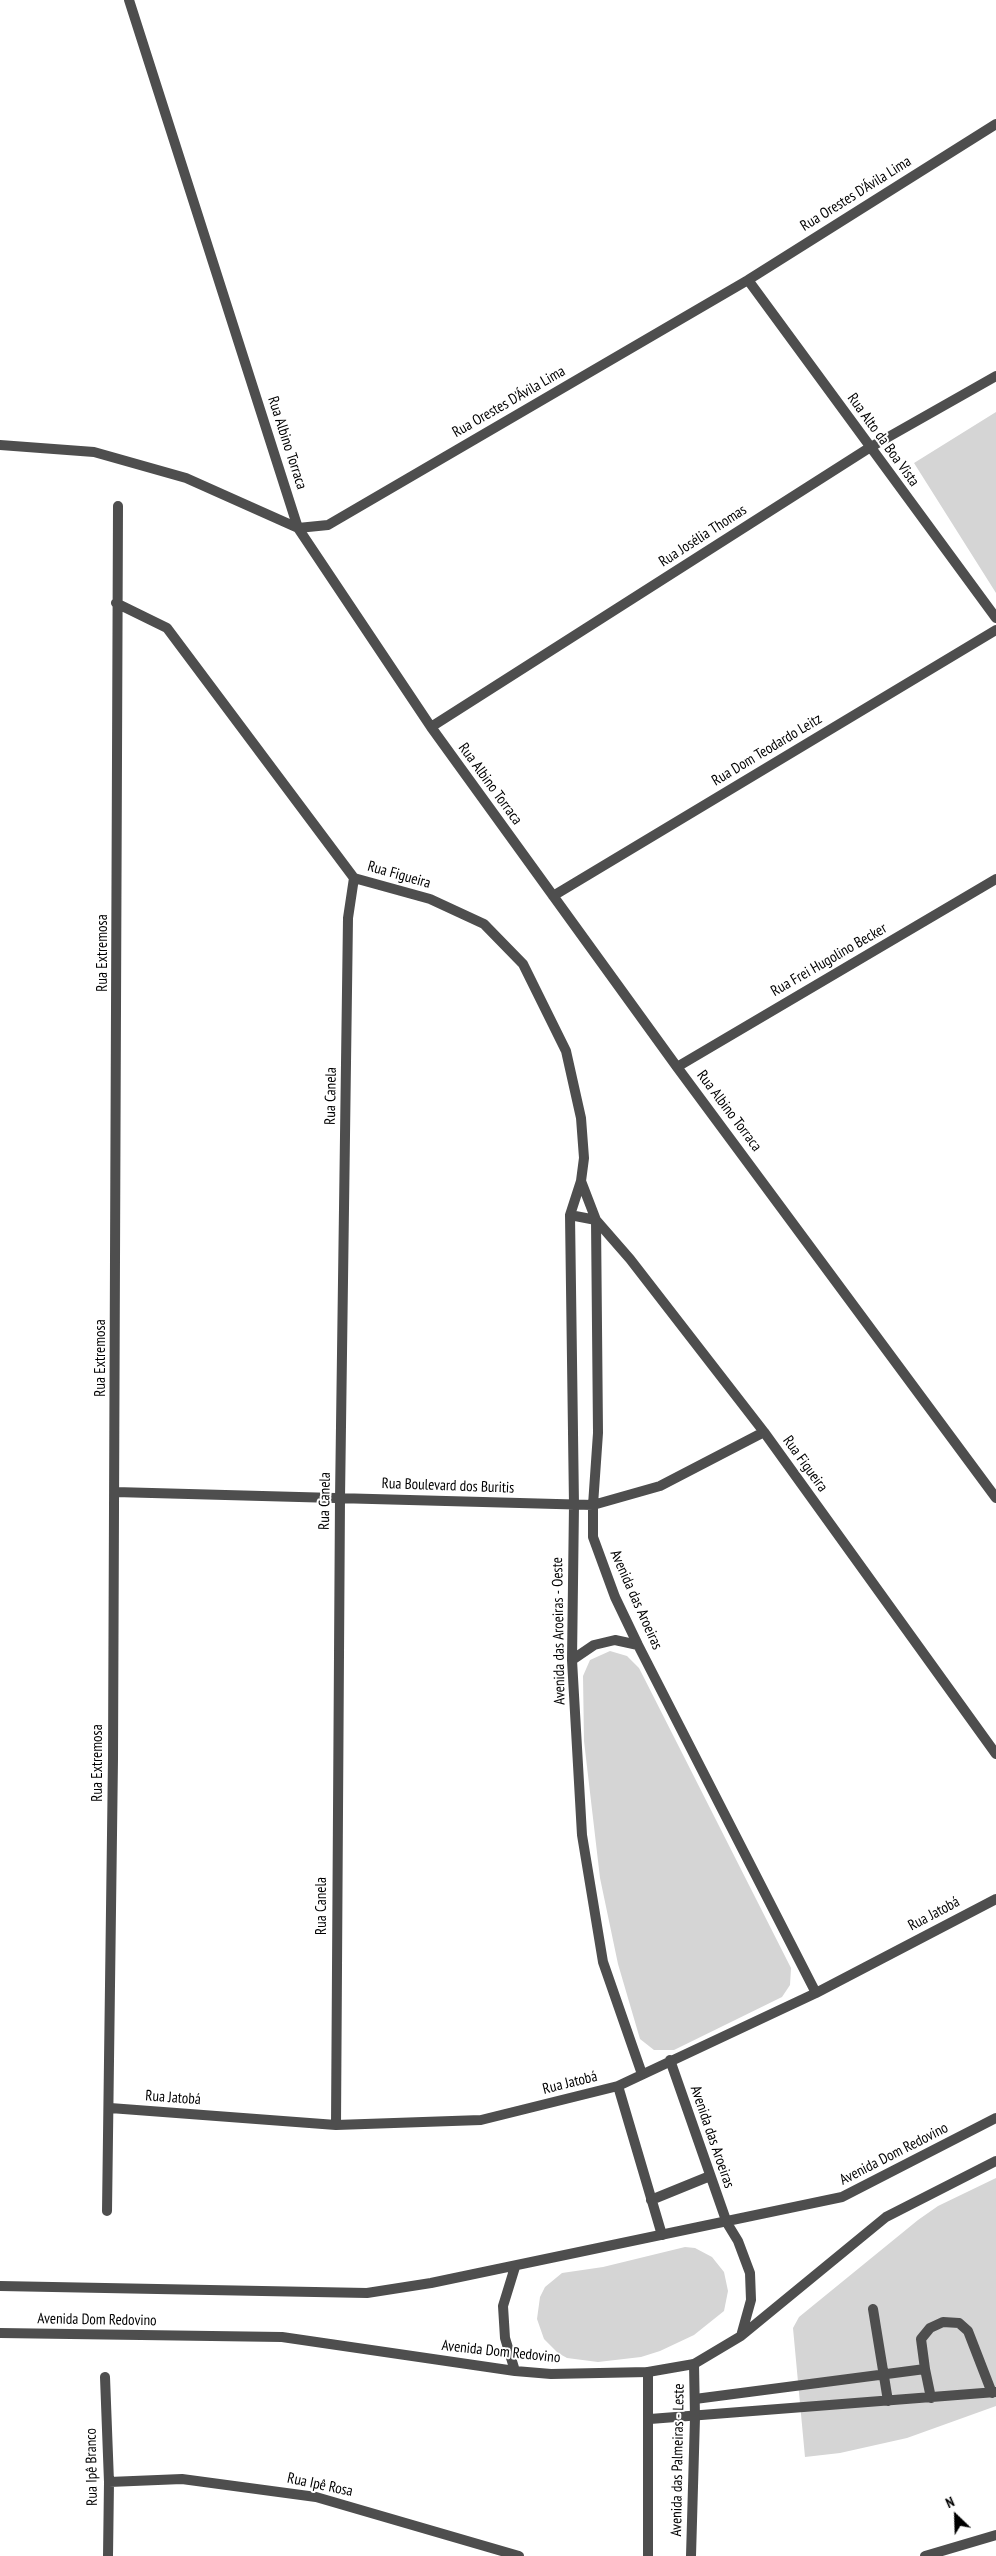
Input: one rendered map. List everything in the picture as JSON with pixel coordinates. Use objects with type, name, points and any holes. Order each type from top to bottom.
[{"type":"street","name":"Rua Albino Torraca","points":[[129,0],[298,528],[431,727],[677,1067],[996,1498]]},
{"type":"street","name":"Rua Orestes D'Ávila Lima","points":[[0,444],[94,452],[186,478],[298,528],[328,525],[748,280],[996,124]]},
{"type":"street","name":"Rua Alto da Boa Vista","points":[[748,280],[869,448],[996,618]]},
{"type":"street","name":"Rua Josélia Thomas","points":[[431,727],[869,448],[996,376]]},
{"type":"street","name":"Rua Extremosa","points":[[106,2211],[110,2108],[115,1492],[118,879],[116,603],[118,506]]},
{"type":"street","name":"Rua Figueira","points":[[116,603],[167,628],[354,878],[430,900],[484,924],[523,964],[566,1051],[581,1118],[584,1158],[581,1181]]},
{"type":"street","name":"Rua Dom Teodardo Leitz","points":[[553,896],[996,630]]},
{"type":"street","name":"Rua Canela","points":[[336,2125],[340,1498],[348,918],[354,878]]},
{"type":"street","name":"Rua Frei Hugolino Becker","points":[[677,1067],[996,879]]},
{"type":"street","name":"Avenida das Aroeiras - Oeste","points":[[581,1181],[570,1215],[574,1505],[572,1660],[582,1835],[603,1962],[642,2074]]},
{"type":"street","name":"Avenida das Aroeiras","points":[[581,1181],[596,1220],[598,1433],[593,1505],[593,1536],[615,1597],[638,1645],[816,1993]]},
{"type":"street","points":[[570,1215],[596,1220]]},
{"type":"street","name":"Rua Figueira","points":[[596,1220],[630,1259],[764,1432],[996,1754]]},
{"type":"street","name":"Rua Boulevard dos Buritis","points":[[115,1492],[593,1505],[660,1486],[764,1432]]},
{"type":"street","points":[[572,1660],[594,1645],[615,1640],[638,1645]]},
{"type":"street","name":"Rua Jatobá","points":[[110,2108],[336,2125],[481,2120],[618,2086],[816,1993],[996,1899]]},
{"type":"street","name":"Avenida das Aroeiras","points":[[670,2060],[727,2223],[738,2241],[750,2273],[751,2300],[741,2336]]},
{"type":"street","points":[[618,2086],[662,2235]]},
{"type":"street","name":"Avenida Dom Redovino","points":[[0,2286],[367,2293],[516,2267],[842,2197],[996,2118]]},
{"type":"street","name":"Avenida Dom Redovino","points":[[0,2333],[282,2337],[515,2371],[551,2374],[648,2372],[694,2364],[741,2336],[886,2217],[996,2161]]},
{"type":"street","points":[[651,2200],[710,2176]]},
{"type":"street","points":[[515,2371],[505,2338],[503,2306],[516,2267]]},
{"type":"street","points":[[873,2308],[888,2401]]},
{"type":"street","points":[[650,2419],[695,2417],[931,2398],[994,2392],[968,2331],[959,2322],[942,2322],[930,2328],[922,2339],[924,2369],[931,2398]]},
{"type":"street","name":"Avenida das Palmeiras - Leste","points":[[691,2556],[695,2417],[694,2364]]},
{"type":"street","points":[[694,2399],[924,2369]]},
{"type":"street","name":"Avenida das Palmeiras - Leste","points":[[648,2372],[650,2419],[648,2556]]},
{"type":"street","name":"Rua Ipê Branco","points":[[105,2377],[109,2482],[108,2556]]},
{"type":"street","name":"Rua Ipê Rosa","points":[[109,2482],[182,2479],[316,2497],[519,2556]]},
{"type":"street","points":[[925,2556],[996,2535]]},
{"type":"shaded area","points":[[996,412],[996,593],[914,463]]},
{"type":"shaded area","points":[[610,1651],[627,1656],[639,1668],[791,1968],[790,1985],[782,1997],[674,2050],[654,2050],[640,2039],[618,1964],[600,1878],[584,1741],[583,1676],[590,1660]]},
{"type":"shaded area","points":[[996,2178],[996,2406],[907,2438],[840,2453],[805,2457],[793,2328],[799,2317],[918,2220],[938,2206]]},
{"type":"shaded area","points":[[685,2247],[695,2248],[712,2257],[724,2272],[728,2291],[724,2311],[694,2335],[660,2351],[641,2357],[598,2362],[567,2358],[558,2353],[544,2339],[537,2319],[540,2297],[545,2287],[562,2273],[603,2267]]}]
